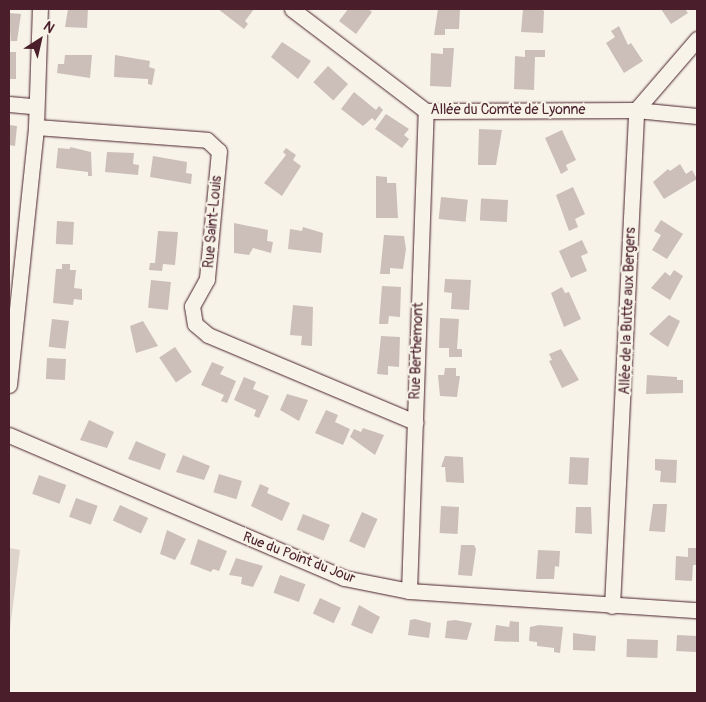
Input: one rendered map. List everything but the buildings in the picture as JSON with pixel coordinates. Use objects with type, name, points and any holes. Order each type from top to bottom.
[{"type":"street","points":[[9,385],[36,127],[34,106],[40,9]]},
{"type":"street","name":"Allée du Comte de Lyonne","points":[[292,9],[426,111],[636,110],[697,116]]},
{"type":"street","points":[[636,110],[697,39]]},
{"type":"street","points":[[9,104],[34,106]]},
{"type":"street","name":"Allée de la Butte aux Bergers","points":[[612,606],[636,110]]},
{"type":"street","name":"Rue Berthemont","points":[[409,590],[426,111]]},
{"type":"street","name":"Rue Saint-Louis","points":[[36,127],[207,140],[219,151],[207,279],[192,306],[195,324],[208,335],[415,422]]},
{"type":"street","name":"Rue du Point du Jour","points":[[9,435],[344,578],[409,590],[612,606],[697,610]]},
{"type":"shaded area","points":[[9,548],[20,550],[9,637]]}]
